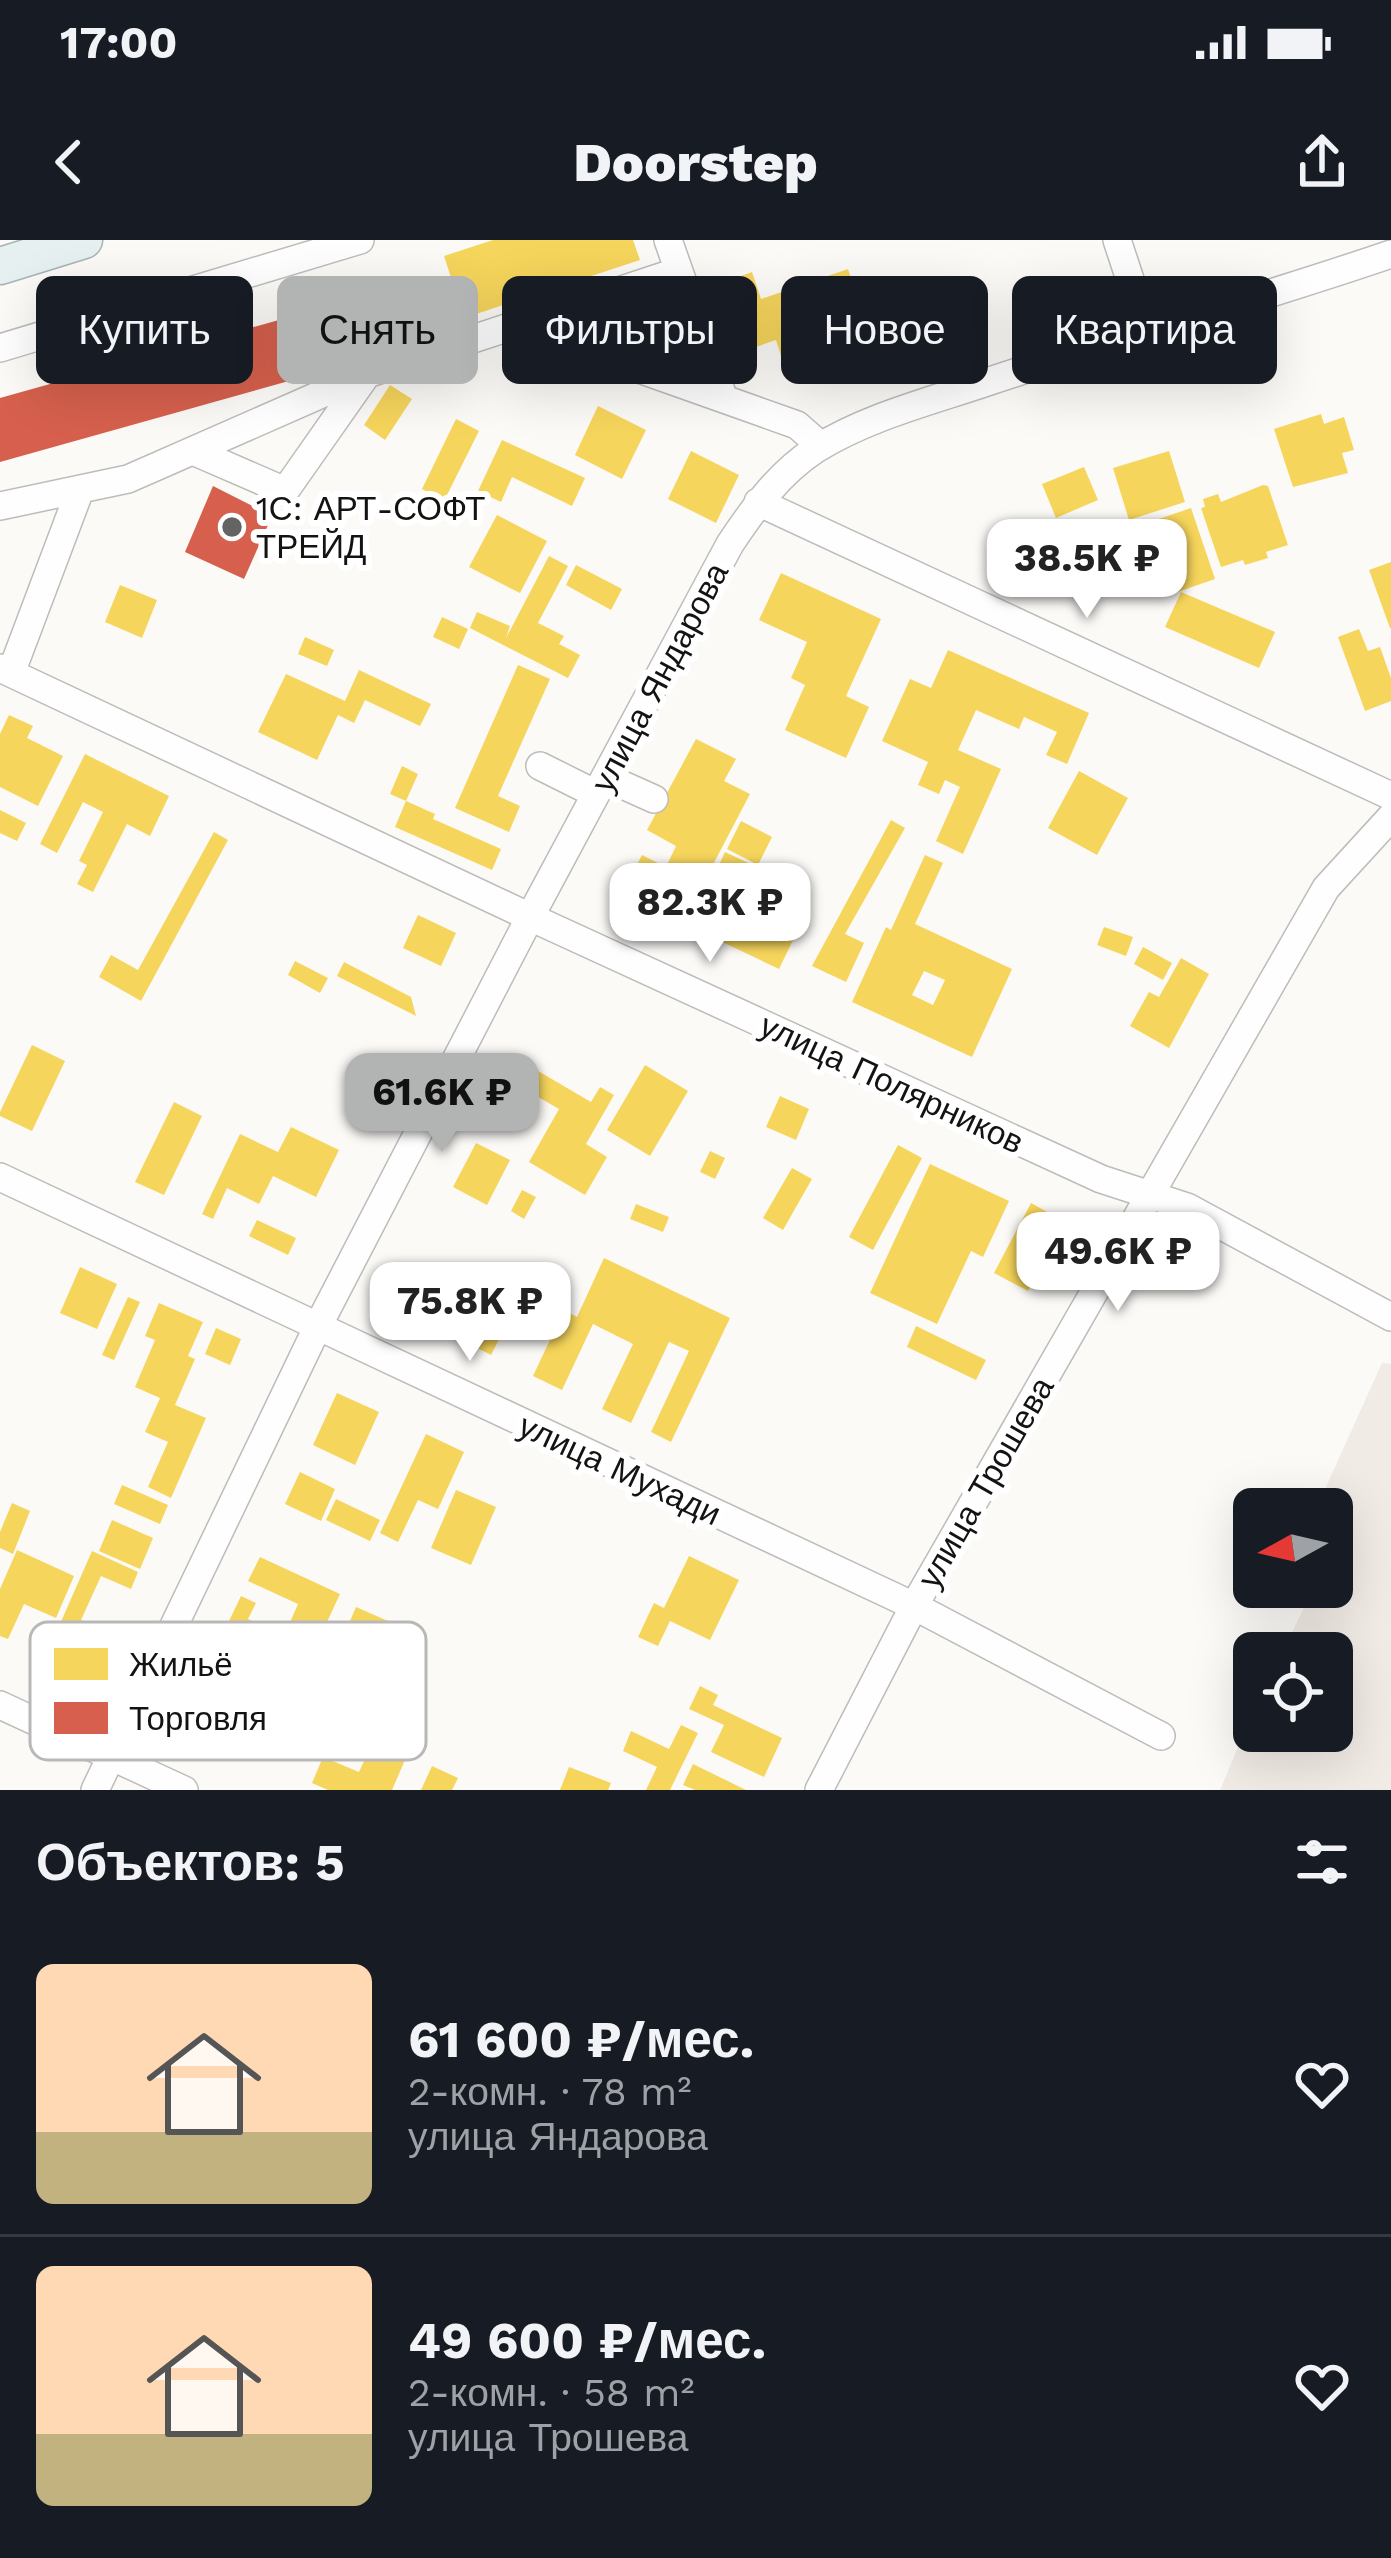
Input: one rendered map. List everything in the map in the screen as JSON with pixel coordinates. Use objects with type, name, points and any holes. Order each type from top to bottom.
[{"type":"main road","points":[[0,266],[84,240]]},
{"type":"street","points":[[0,348],[360,240]]},
{"type":"street","points":[[668,240],[724,399]]},
{"type":"street","points":[[1117,240],[1129,276]]},
{"type":"street","name":"улица Яндарова","points":[[1277,293],[1391,254]]},
{"type":"street","points":[[664,276],[679,271]]},
{"type":"street","name":"улица Яндарова","points":[[175,1622],[317,1328],[530,917],[730,544],[758,502],[809,454],[889,415],[1012,374]]},
{"type":"street","points":[[0,506],[128,479],[344,384]]},
{"type":"street","points":[[193,451],[285,491],[360,384]]},
{"type":"street","points":[[682,384],[797,425],[809,454],[793,483],[796,505],[806,524]]},
{"type":"street","points":[[6,671],[80,490]]},
{"type":"street","points":[[758,502],[1391,796]]},
{"type":"street","name":"улица Полярников","points":[[6,671],[1101,1179],[1187,1207],[1391,1317]]},
{"type":"street","points":[[540,766],[654,800]]},
{"type":"street","name":"улица Трошева","points":[[819,1790],[914,1606],[1326,888],[1391,817]]},
{"type":"street","name":"улица Мухади","points":[[0,1177],[914,1606],[1161,1736]]},
{"type":"street","points":[[0,1706],[30,1720]]},
{"type":"street","name":"улица Яндарова","points":[[95,1790],[109,1760]]},
{"type":"street","points":[[115,1760],[184,1790]]},
{"type":"shaded area","points":[[1382,1363],[1391,1364],[1391,1790],[1220,1790],[1236,1752],[1353,1752],[1353,1632],[1292,1632],[1304,1608],[1353,1608],[1353,1488],[1325,1488]]},
{"type":"building: Жильё","points":[[493,240],[633,240],[640,260],[591,276],[502,276],[502,305],[478,313],[478,276],[450,276],[444,256]]},
{"type":"building: Жильё","points":[[757,287],[761,299],[781,292],[781,356],[776,340],[757,347]]},
{"type":"building: Жильё","points":[[390,385],[412,399],[385,440],[364,425]]},
{"type":"building: Жильё","points":[[598,406],[646,430],[622,479],[575,455]]},
{"type":"building: Жильё","points":[[1321,414],[1324,424],[1344,417],[1354,450],[1342,453],[1348,473],[1293,487],[1274,429]]},
{"type":"building: Жильё","points":[[456,419],[479,431],[444,501],[422,489]]},
{"type":"building: Жильё","points":[[502,440],[585,478],[572,506],[512,477],[501,502],[478,491]]},
{"type":"building: Жильё","points":[[691,451],[739,475],[716,523],[668,499]]},
{"type":"building: Жильё","points":[[1169,451],[1185,502],[1129,520],[1113,468]]},
{"type":"building: Жильё","points":[[1084,467],[1098,500],[1056,518],[1042,484]]},
{"type":"building: Жильё","points":[[1268,486],[1288,545],[1266,552],[1268,558],[1221,567],[1201,508],[1205,507],[1203,499],[1218,494],[1221,502]]},
{"type":"building: Жильё","points":[[1191,508],[1215,579],[1166,596],[1158,592],[1159,576],[1155,564],[1146,560],[1147,546],[1119,555],[1112,535]]},
{"type":"building: Жильё","points":[[497,515],[547,541],[520,593],[469,567]]},
{"type":"building: Жильё","points":[[549,556],[568,566],[538,623],[564,636],[559,644],[580,655],[568,678],[470,628],[477,612],[510,626],[506,638]]},
{"type":"building: Жильё","points":[[1391,562],[1391,628],[1390,628],[1369,570]]},
{"type":"building: Жильё","points":[[576,565],[622,589],[611,610],[566,585]]},
{"type":"building: Жильё","points":[[781,573],[881,619],[846,696],[869,707],[846,758],[785,730],[805,685],[791,678],[807,642],[759,620]]},
{"type":"building: Жильё","points":[[120,585],[157,600],[142,638],[105,622]]},
{"type":"building: Жильё","points":[[1181,592],[1275,632],[1259,668],[1165,627]]},
{"type":"building: Жильё","points":[[442,617],[468,629],[459,649],[433,637]]},
{"type":"building: Жильё","points":[[1359,629],[1368,651],[1380,647],[1391,678],[1391,701],[1365,711],[1338,637]]},
{"type":"building: Жильё","points":[[305,637],[334,650],[327,666],[298,654]]},
{"type":"building: Жильё","points":[[948,650],[1089,713],[1067,764],[1046,755],[1057,732],[1024,717],[1019,729],[976,710],[958,750],[1001,769],[963,854],[936,841],[960,787],[945,780],[939,794],[918,785],[928,762],[882,741],[910,679],[931,688]]},
{"type":"building: Жильё","points":[[518,665],[550,679],[498,796],[520,806],[509,832],[455,808]]},
{"type":"building: Жильё","points":[[359,670],[431,704],[420,726],[365,700],[354,723],[338,715],[317,760],[258,732],[286,674],[345,701]]},
{"type":"building: Жильё","points":[[9,715],[33,726],[27,738],[63,756],[38,806],[0,787],[0,734]]},
{"type":"building: Жильё","points":[[696,739],[736,759],[724,781],[750,794],[683,922],[623,893],[642,855],[666,867],[676,846],[647,830]]},
{"type":"building: Жильё","points":[[85,754],[169,796],[150,836],[127,824],[93,892],[77,884],[87,865],[79,861],[103,812],[83,802],[57,853],[40,844]]},
{"type":"building: Жильё","points":[[402,766],[418,774],[406,801],[390,794]]},
{"type":"building: Жильё","points":[[1079,771],[1128,798],[1097,855],[1048,828]]},
{"type":"building: Жильё","points":[[406,801],[435,814],[433,819],[501,849],[492,870],[395,827]]},
{"type":"building: Жильё","points":[[0,810],[26,823],[17,841],[0,833]]},
{"type":"building: Жильё","points":[[891,820],[905,828],[845,934],[864,943],[846,982],[812,966]]},
{"type":"building: Жильё","points":[[741,821],[772,837],[758,865],[727,849]]},
{"type":"building: Жильё","points":[[214,832],[228,840],[141,1001],[99,977],[111,955],[138,970]]},
{"type":"building: Жильё","points":[[725,852],[783,879],[764,919],[796,934],[779,969],[716,939],[730,909],[704,897]]},
{"type":"building: Жильё","points":[[925,855],[943,863],[915,924],[1012,969],[972,1057],[852,1002],[886,927],[891,930]],"holes":[[[924,971],[945,980],[933,1005],[912,995]]]},
{"type":"building: Жильё","points":[[418,915],[456,933],[441,966],[403,948]]},
{"type":"building: Жильё","points":[[1104,927],[1133,937],[1126,956],[1097,945]]},
{"type":"building: Жильё","points":[[1143,947],[1172,963],[1163,980],[1134,964]]},
{"type":"building: Жильё","points":[[1181,958],[1209,974],[1169,1048],[1130,1026],[1149,992],[1159,997]]},
{"type":"building: Жильё","points":[[295,961],[328,978],[320,993],[288,975]]},
{"type":"building: Жильё","points":[[344,962],[411,997],[416,1016],[337,976]]},
{"type":"building: Жильё","points":[[32,1045],[65,1061],[32,1131],[0,1112]]},
{"type":"building: Жильё","points":[[521,1061],[591,1102],[600,1087],[614,1095],[586,1144],[607,1157],[585,1195],[529,1162],[559,1109],[528,1091],[520,1104],[502,1094]]},
{"type":"building: Жильё","points":[[645,1065],[688,1091],[650,1156],[607,1130]]},
{"type":"building: Жильё","points":[[780,1096],[809,1109],[796,1140],[766,1127]]},
{"type":"building: Жильё","points":[[174,1102],[202,1116],[164,1195],[135,1182]]},
{"type":"building: Жильё","points":[[291,1127],[339,1150],[316,1197],[273,1176],[259,1204],[227,1188],[213,1219],[202,1214],[240,1134],[278,1152]]},
{"type":"building: Жильё","points":[[476,1143],[510,1160],[487,1205],[453,1187]]},
{"type":"building: Жильё","points":[[898,1145],[922,1158],[873,1250],[849,1237]]},
{"type":"building: Жильё","points":[[710,1151],[725,1158],[715,1179],[700,1172]]},
{"type":"building: Жильё","points":[[930,1164],[1009,1201],[983,1257],[971,1251],[937,1324],[870,1293]]},
{"type":"building: Жильё","points":[[792,1168],[812,1179],[783,1230],[763,1218]]},
{"type":"building: Жильё","points":[[522,1190],[536,1197],[524,1219],[511,1211]]},
{"type":"building: Жильё","points":[[1031,1203],[1065,1222],[1028,1291],[994,1273]]},
{"type":"building: Жильё","points":[[636,1204],[669,1217],[663,1232],[630,1219]]},
{"type":"building: Жильё","points":[[257,1220],[296,1238],[288,1255],[249,1236]]},
{"type":"building: Жильё","points":[[604,1258],[730,1318],[671,1442],[651,1432],[689,1351],[669,1342],[631,1423],[602,1409],[633,1344],[593,1324],[562,1390],[533,1376],[564,1310],[577,1317]]},
{"type":"building: Жильё","points":[[498,1265],[529,1281],[491,1355],[460,1339]]},
{"type":"building: Жильё","points":[[80,1267],[117,1284],[97,1329],[60,1313]]},
{"type":"building: Жильё","points":[[128,1297],[140,1302],[114,1360],[102,1355]]},
{"type":"building: Жильё","points":[[159,1303],[203,1322],[188,1356],[195,1359],[175,1405],[206,1418],[171,1498],[148,1487],[168,1442],[145,1432],[160,1398],[135,1387],[155,1340],[145,1336]]},
{"type":"building: Жильё","points":[[916,1326],[986,1360],[976,1380],[907,1347]]},
{"type":"building: Жильё","points":[[216,1328],[241,1339],[230,1365],[205,1354]]},
{"type":"building: Жильё","points":[[337,1393],[379,1412],[355,1465],[313,1445]]},
{"type":"building: Жильё","points":[[426,1434],[464,1452],[438,1509],[418,1500],[398,1542],[380,1533]]},
{"type":"building: Жильё","points":[[300,1472],[335,1489],[321,1521],[285,1504]]},
{"type":"building: Жильё","points":[[122,1485],[168,1505],[160,1524],[114,1504]]},
{"type":"building: Жильё","points":[[456,1490],[496,1507],[471,1565],[431,1548]]},
{"type":"building: Жильё","points":[[336,1499],[380,1520],[370,1541],[326,1520]]},
{"type":"building: Жильё","points":[[12,1503],[30,1511],[13,1554],[0,1548],[0,1532]]},
{"type":"building: Жильё","points":[[112,1520],[153,1538],[140,1569],[99,1551]]},
{"type":"building: Жильё","points":[[17,1550],[74,1576],[56,1618],[24,1604],[8,1639],[0,1636],[0,1589]]},
{"type":"building: Жильё","points":[[92,1551],[138,1572],[131,1589],[101,1576],[81,1620],[86,1622],[61,1622]]},
{"type":"building: Жильё","points":[[689,1556],[739,1580],[710,1640],[670,1621],[658,1646],[638,1637],[654,1603],[664,1608]]},
{"type":"building: Жильё","points":[[260,1557],[340,1594],[327,1622],[290,1622],[298,1604],[248,1581]]},
{"type":"building: Жильё","points":[[241,1596],[256,1603],[248,1619],[254,1622],[229,1622]]},
{"type":"building: Жильё","points":[[356,1607],[390,1622],[350,1622]]},
{"type":"building: Жильё","points":[[700,1686],[718,1695],[713,1705],[782,1738],[764,1777],[711,1752],[724,1725],[689,1709]]},
{"type":"building: Жильё","points":[[681,1725],[698,1733],[670,1790],[646,1790],[657,1767],[623,1751],[631,1731],[669,1749]]},
{"type":"building: Жильё","points":[[322,1760],[359,1772],[365,1760],[405,1760],[392,1790],[328,1790],[312,1783]]},
{"type":"building: Жильё","points":[[693,1764],[746,1790],[695,1790],[683,1785]]},
{"type":"building: Жильё","points":[[432,1766],[458,1778],[452,1790],[421,1790]]},
{"type":"building: Жильё","points":[[569,1767],[611,1783],[608,1790],[560,1790]]},
{"type":"building: Торговля","points":[[277,320],[278,384],[0,462],[0,398],[50,384],[253,384],[253,327]]},
{"type":"building: Торговля","name":"1С: АРТ-СОФТ ТРЕЙД","points":[[213,486],[272,516],[244,579],[185,552]]},
{"type":"place","name":"1С: АРТ-СОФТ ТРЕЙД","points":[[232,527]]}]
